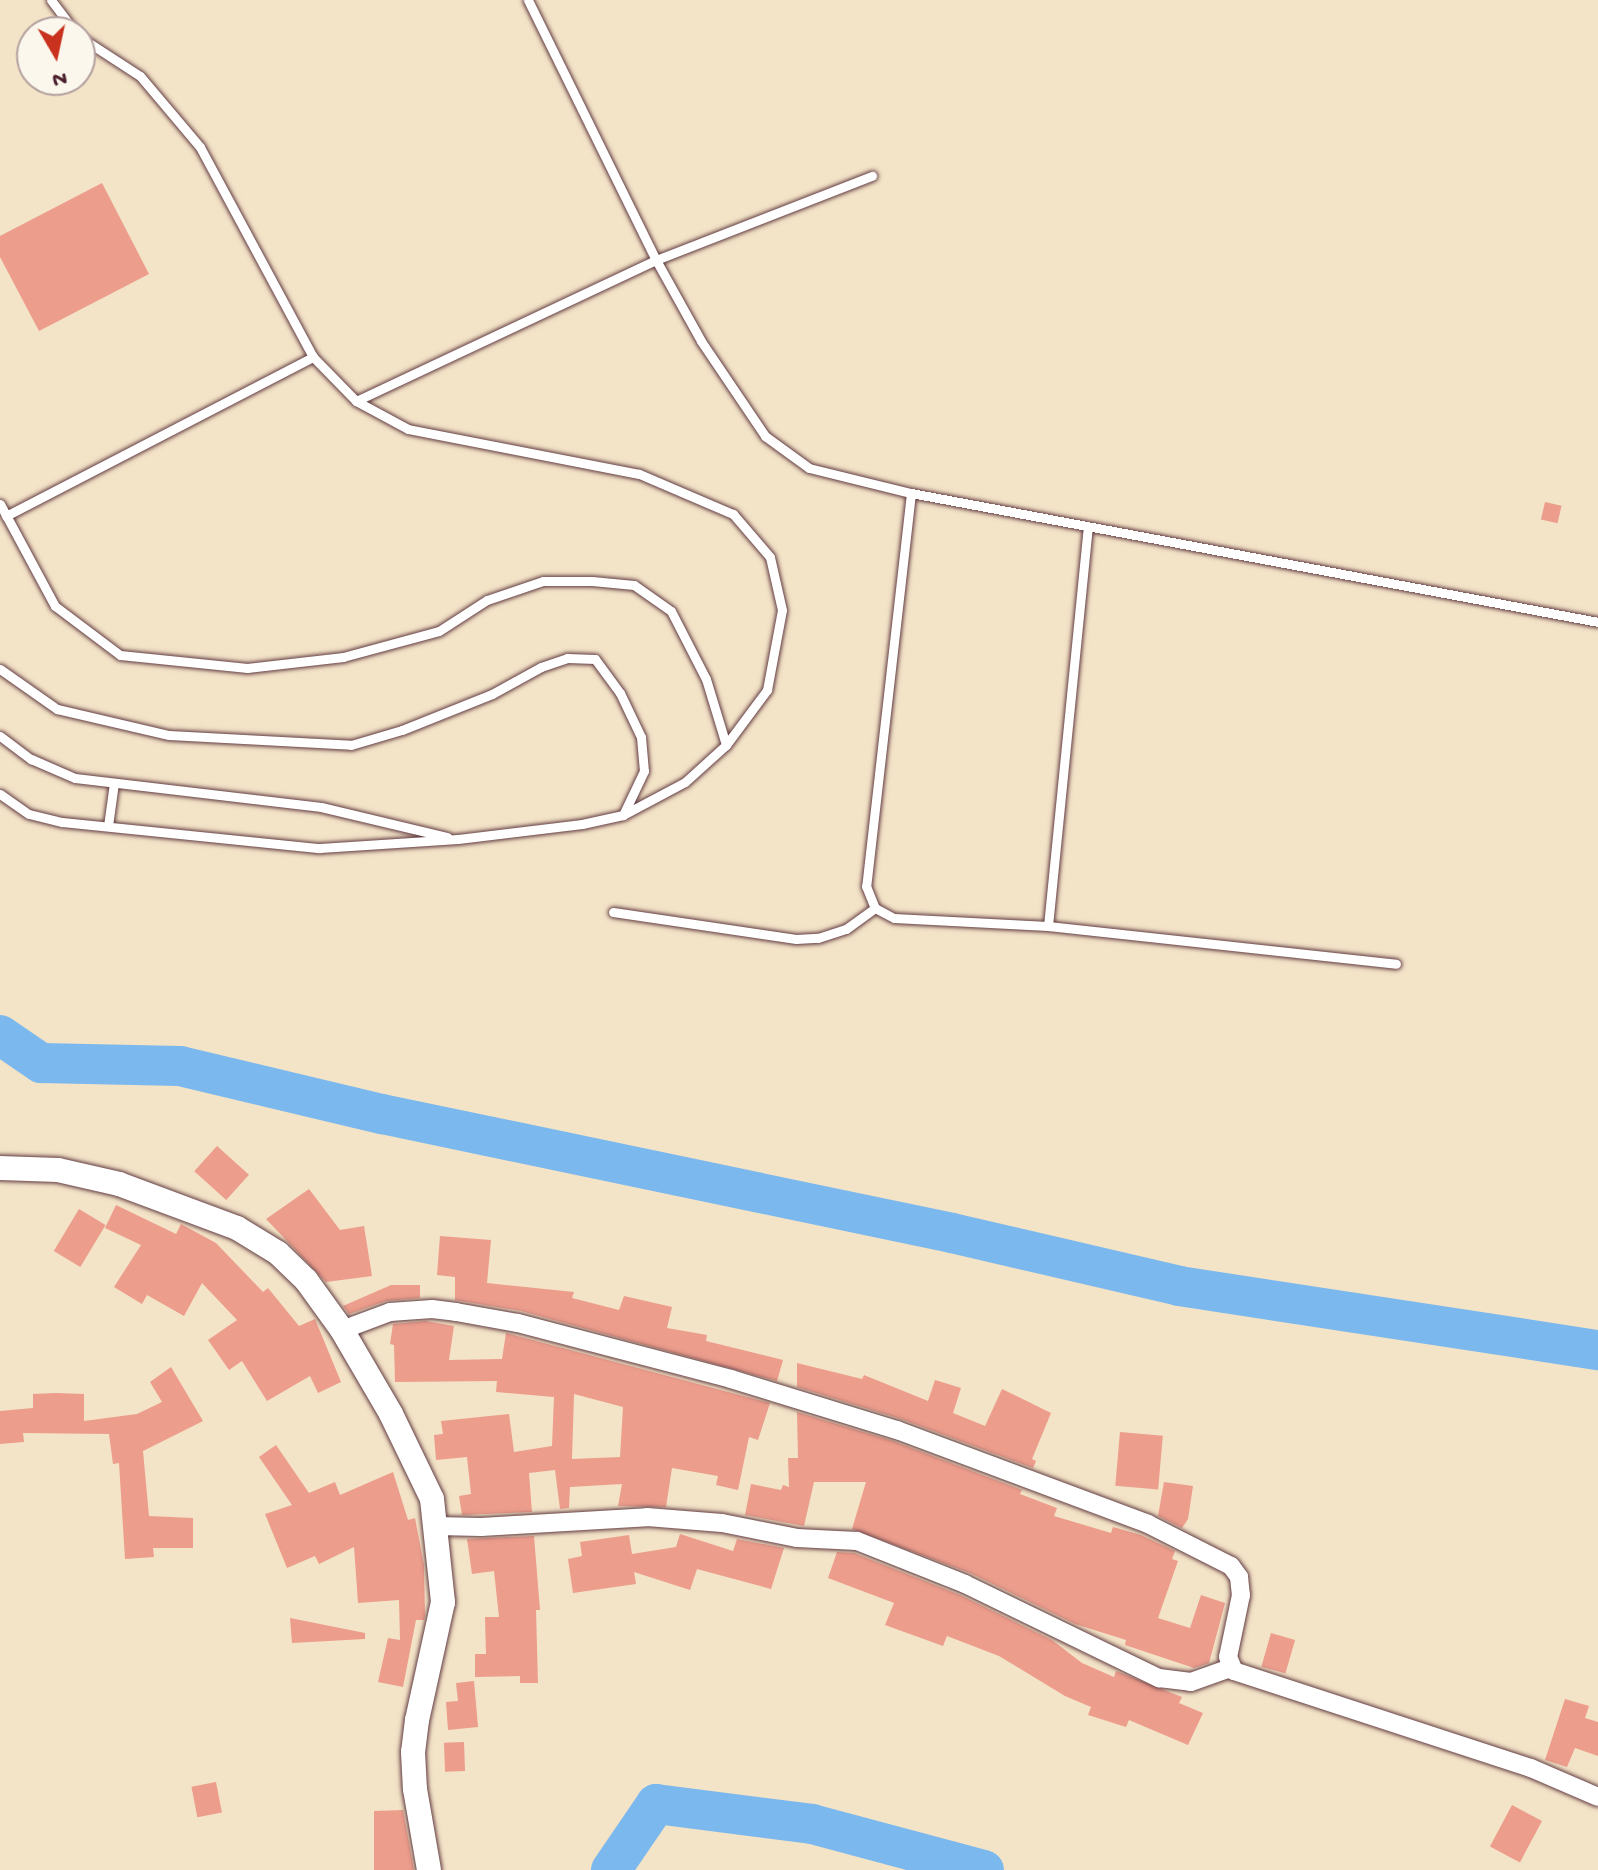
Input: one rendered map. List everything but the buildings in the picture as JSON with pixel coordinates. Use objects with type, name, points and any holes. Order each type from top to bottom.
[{"type":"main road","points":[[0,1168],[58,1170],[119,1184],[237,1228],[278,1253],[306,1280],[342,1330],[426,1481],[436,1526],[443,1602],[413,1752],[415,1789],[429,1870]]},
{"type":"street","points":[[342,1330],[408,1309],[456,1312],[518,1323],[859,1417],[1148,1524],[1231,1566],[1239,1577],[1241,1595],[1228,1657],[1230,1668],[1238,1673],[1531,1768],[1598,1797]]},
{"type":"street","points":[[436,1526],[481,1527],[647,1517],[722,1523],[797,1538],[857,1541],[965,1584],[1159,1678],[1191,1682],[1230,1668]]},
{"type":"lane","points":[[528,0],[656,260],[701,341],[765,436],[809,468],[911,493],[1088,528],[1598,622]]},
{"type":"lane","points":[[0,794],[29,814],[108,826],[320,848],[458,839],[582,824],[623,815],[685,782],[726,745],[767,690],[782,610],[770,557],[733,514],[639,474],[408,429],[356,401],[313,357],[200,147],[140,76],[96,47]]},
{"type":"lane","points":[[356,401],[656,260],[872,176]]},
{"type":"lane","points":[[6,516],[313,357]]},
{"type":"lane","points":[[911,493],[866,886],[875,908],[894,918],[1048,926],[1396,964]]},
{"type":"lane","points":[[0,504],[55,606],[120,655],[247,668],[343,657],[439,631],[487,600],[543,581],[634,585],[671,611],[706,679],[726,745]]},
{"type":"lane","points":[[1048,926],[1088,528]]},
{"type":"lane","points":[[0,669],[57,709],[169,735],[351,745],[402,730],[492,694],[567,658],[595,659],[620,693],[641,737],[644,771],[623,815]]},
{"type":"lane","points":[[0,736],[31,759],[75,778],[321,807],[458,839]]},
{"type":"lane","points":[[108,826],[114,783]]},
{"type":"lane","points":[[613,912],[796,939],[818,938],[846,929],[875,908]]},
{"type":"waterway","points":[[0,1035],[41,1063],[180,1066],[382,1114],[952,1233],[1179,1286],[1598,1350]]},
{"type":"waterway","points":[[611,1870],[656,1804],[812,1824],[984,1870]]}]
